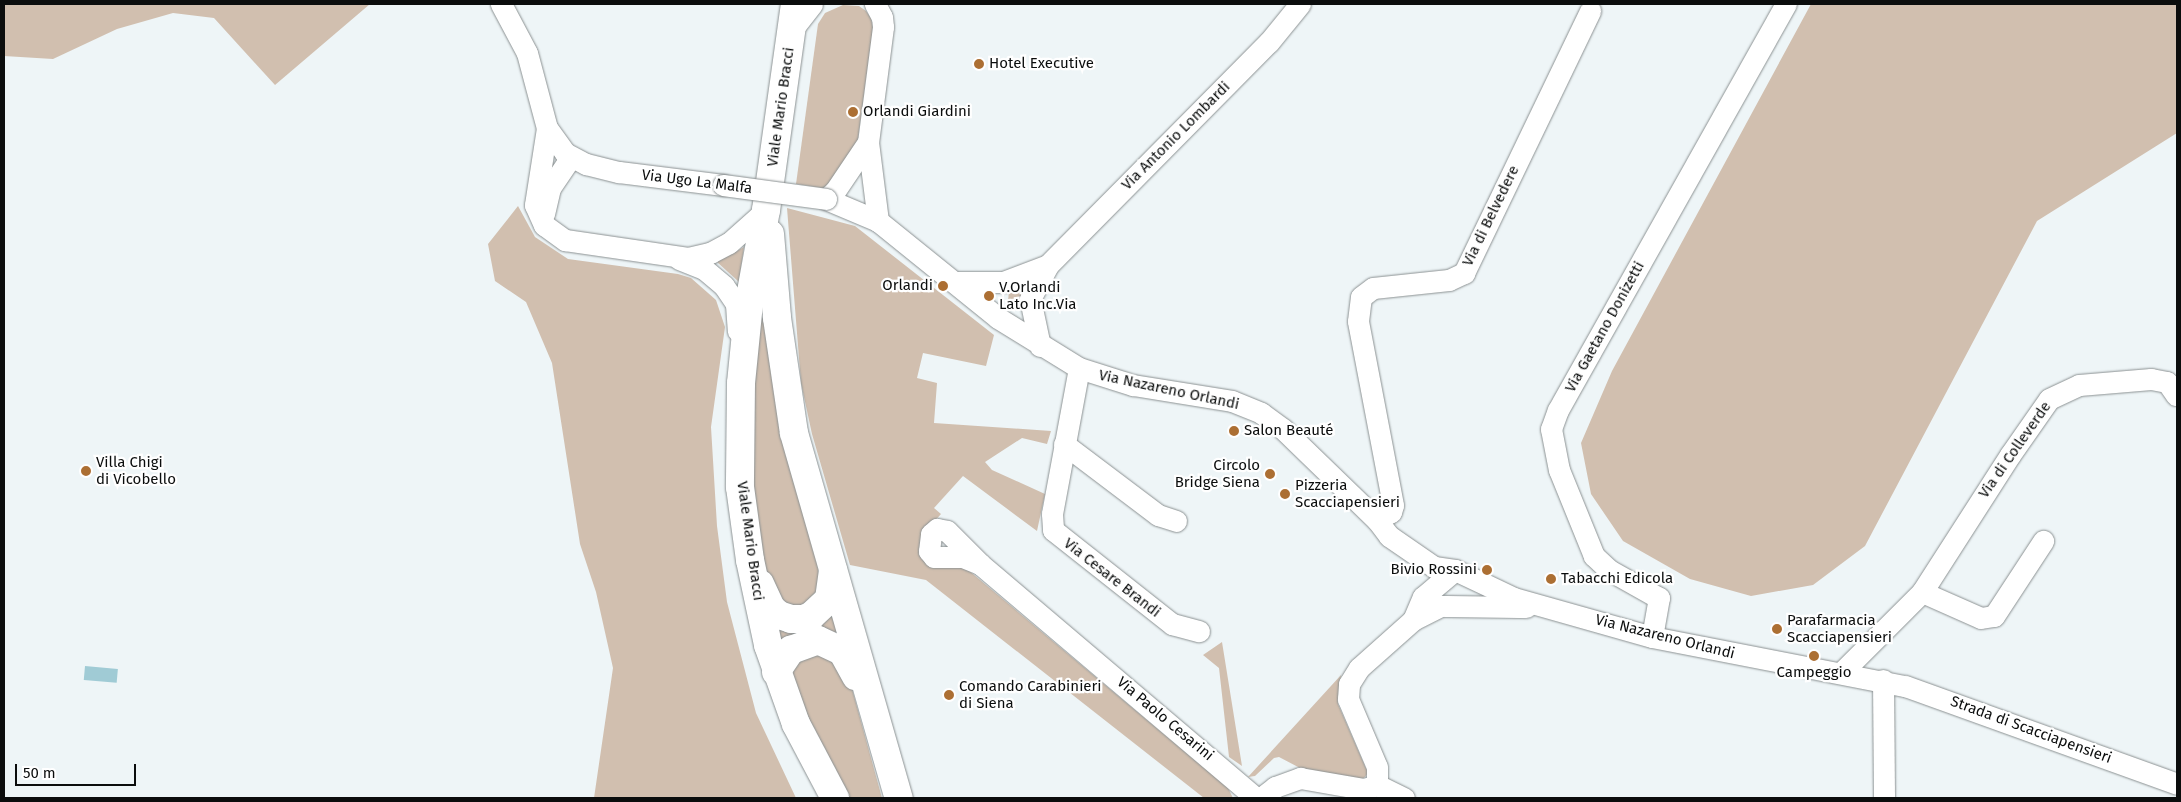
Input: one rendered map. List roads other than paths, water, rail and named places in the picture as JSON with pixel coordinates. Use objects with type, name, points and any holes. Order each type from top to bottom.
[{"type":"main road","name":"Viale Mario Bracci","points":[[795,4],[766,210],[749,303],[741,383],[740,462],[743,515],[763,628],[776,672],[796,724],[835,798]]},
{"type":"main road","name":"Viale Mario Bracci","points":[[766,210],[788,403],[871,706],[899,798]]},
{"type":"main road","points":[[743,515],[760,584],[772,608],[779,615],[791,619],[803,619],[820,609],[829,599],[833,569]]},
{"type":"main road","points":[[776,672],[791,650],[807,641],[825,641],[846,656],[871,706]]},
{"type":"street","name":"Via Ugo La Malfa","points":[[501,4],[528,54],[547,128],[561,149],[571,157],[619,172],[723,184],[826,199]]},
{"type":"street","points":[[791,32],[812,4]]},
{"type":"street","points":[[875,4],[883,22],[868,142],[878,221]]},
{"type":"street","name":"Via Antonio Lombardi","points":[[998,318],[1030,298],[1048,265],[1269,42],[1300,4]]},
{"type":"street","name":"Via Gaetano Donizetti","points":[[1652,637],[1660,598],[1609,570],[1594,556],[1559,470],[1551,429],[1558,410],[1786,4]]},
{"type":"street","name":"Via di Belvedere","points":[[1377,520],[1391,512],[1394,505],[1358,321],[1361,297],[1373,288],[1449,280],[1464,273],[1590,11]]},
{"type":"street","name":"Via Ugo La Malfa","points":[[547,128],[535,200],[536,212],[544,225],[559,237],[573,242],[677,258],[698,256],[724,245],[766,210]]},
{"type":"street","points":[[826,199],[835,191],[868,142]]},
{"type":"street","points":[[544,225],[547,196],[571,157]]},
{"type":"street","name":"Via Nazareno Orlandi","points":[[826,199],[878,221],[998,318],[1078,368],[1133,385],[1225,399],[1256,410],[1283,429],[1377,520],[1389,536],[1412,554],[1434,567],[1455,570]]},
{"type":"street","name":"Via Ugo La Malfa","points":[[677,258],[712,274],[733,298],[738,313],[736,356],[741,383]]},
{"type":"street","name":"Via Antonio Lombardi","points":[[954,282],[1002,282],[1048,265]]},
{"type":"street","points":[[998,318],[1002,282]]},
{"type":"street","points":[[1030,298],[1040,346]]},
{"type":"street","name":"Via Cesare Brandi","points":[[1078,368],[1051,519],[1055,533],[1172,624],[1199,631]]},
{"type":"street","name":"Via di Colleverde","points":[[1842,672],[1922,592],[2010,455],[2050,399],[2079,385],[2151,379],[2167,382],[2176,395]]},
{"type":"street","points":[[1064,444],[1158,514],[1176,520]]},
{"type":"street","name":"Via Nazareno Orlandi","points":[[1377,520],[1409,533],[1455,570],[1506,595],[1537,605],[1652,637],[1883,680]]},
{"type":"street","points":[[1922,592],[1981,618],[1994,616],[2043,541]]},
{"type":"street","points":[[1412,554],[1431,602]]},
{"type":"street","name":"Via Paolo Cesarini","points":[[980,564],[1256,798]]},
{"type":"street","points":[[1377,784],[1376,763],[1350,709],[1349,684],[1359,668],[1431,602],[1455,570]]},
{"type":"street","points":[[1431,602],[1512,609],[1537,605]]},
{"type":"street","points":[[1883,680],[1884,798]]},
{"type":"street","name":"Strada di Scacciapensieri","points":[[1883,680],[2010,722],[2177,784]]},
{"type":"street","points":[[1261,798],[1275,787],[1300,778],[1364,789],[1377,784],[1404,798]]},
{"type":"water","points":[[85,666],[118,669],[117,683],[84,680]]},
{"type":"place","name":"Hotel Executive","points":[[979,64]]},
{"type":"place","name":"Orlandi Giardini","points":[[853,112]]},
{"type":"place","name":"Orlandi","points":[[943,286]]},
{"type":"place","name":"V.Orlandi Lato Inc.Via","points":[[989,296]]},
{"type":"place","name":"Salon Beauté","points":[[1234,431]]},
{"type":"place","name":"Villa Chigi di Vicobello","points":[[86,471]]},
{"type":"place","name":"Circolo Bridge Siena","points":[[1270,474]]},
{"type":"place","name":"Pizzeria Scacciapensieri","points":[[1285,494]]},
{"type":"place","name":"Bivio Rossini","points":[[1487,570]]},
{"type":"place","name":"Tabacchi Edicola","points":[[1551,579]]},
{"type":"place","name":"Parafarmacia Scacciapensieri","points":[[1777,629]]},
{"type":"place","name":"Campeggio","points":[[1814,656]]},
{"type":"place","name":"Comando Carabinieri di Siena","points":[[949,695]]}]
